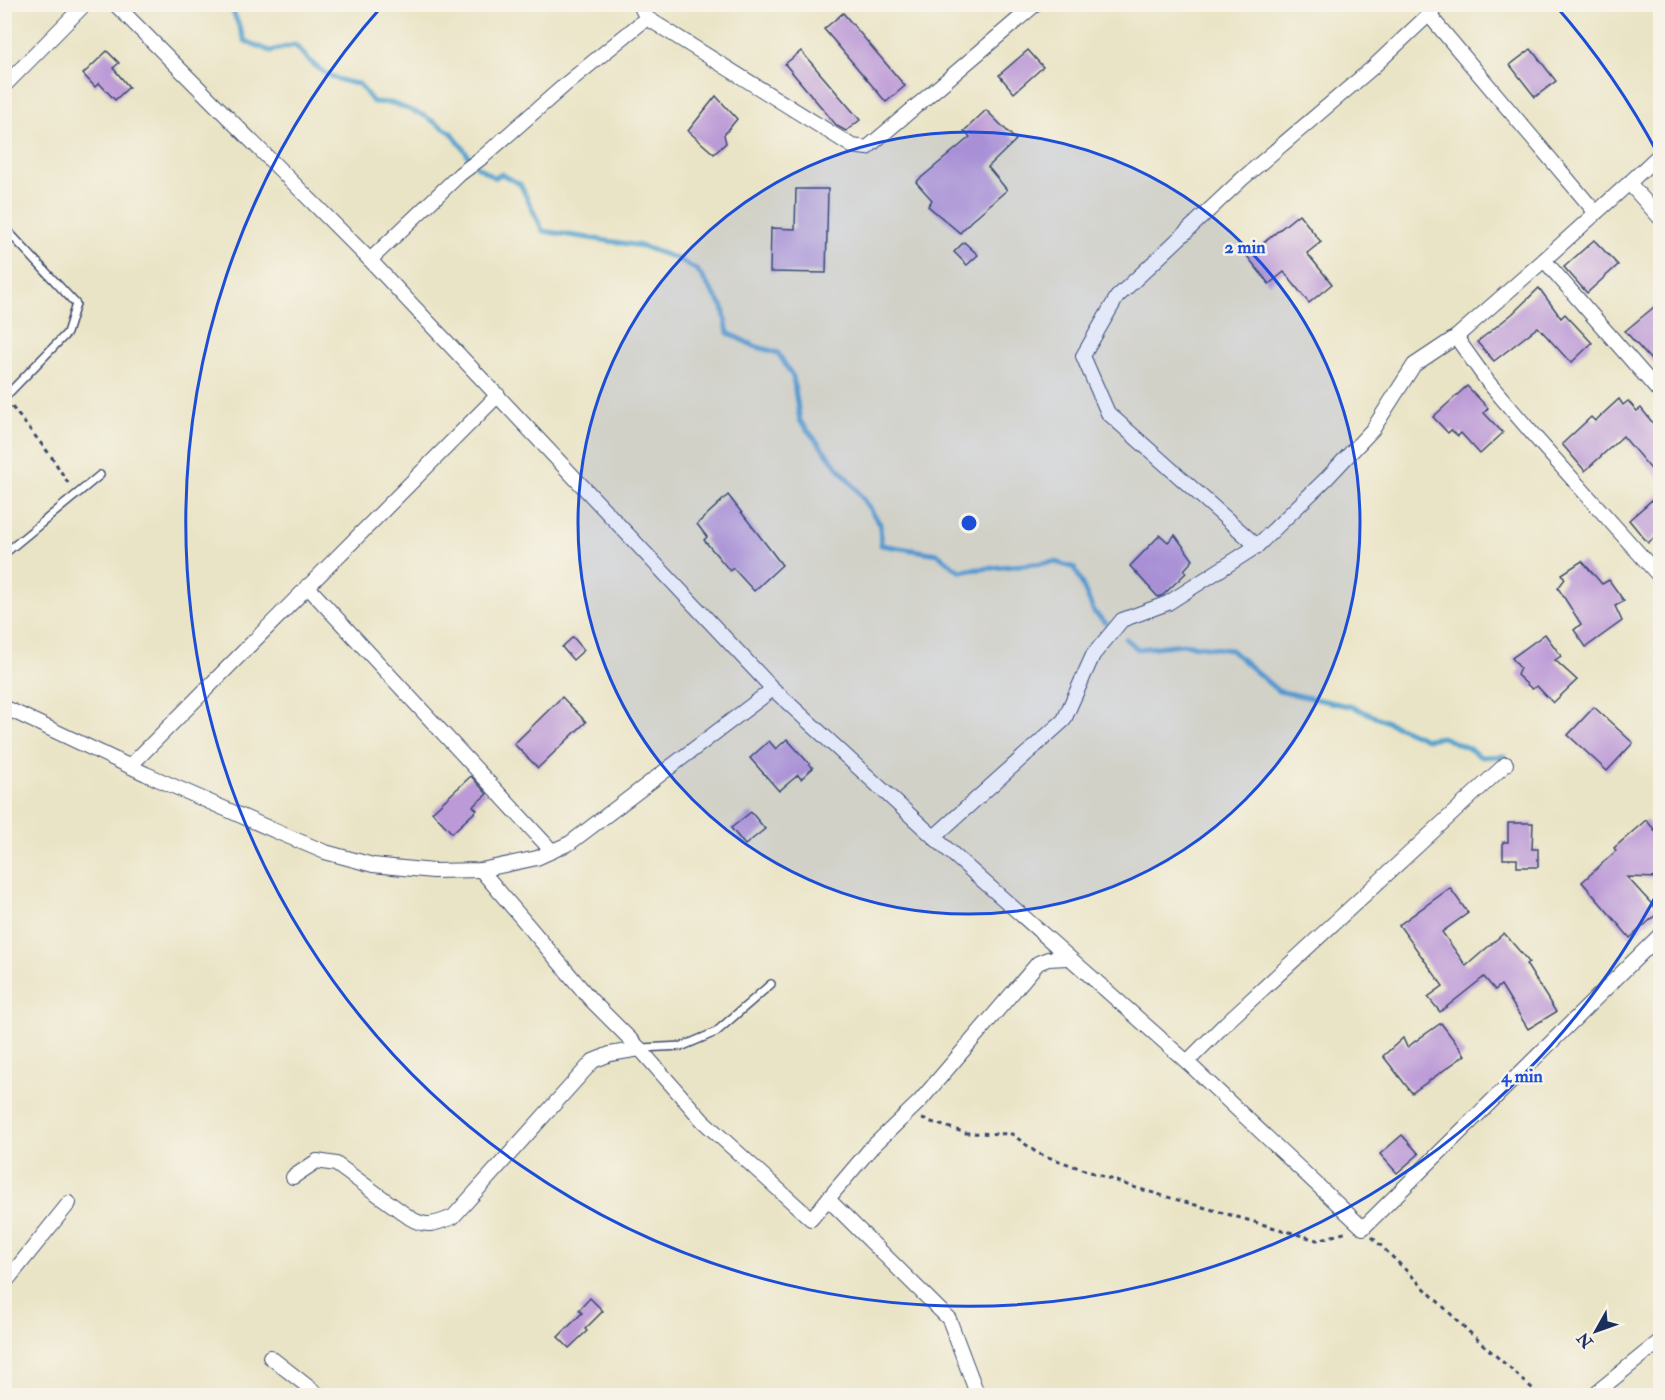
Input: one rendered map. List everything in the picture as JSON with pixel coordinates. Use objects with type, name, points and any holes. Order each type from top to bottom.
[{"type":"street","points":[[4,86],[85,4]]},
{"type":"street","points":[[114,4],[370,260],[773,689],[1068,958],[1187,1062],[1363,1228],[1660,936]]},
{"type":"street","points":[[370,260],[460,174],[484,156],[566,84],[645,11],[852,146],[867,148],[1036,4]]},
{"type":"street","points":[[1257,546],[1108,413],[1083,356],[1117,297],[1242,179],[1371,69],[1440,4]]},
{"type":"street","points":[[1429,15],[1596,213]]},
{"type":"street","points":[[934,837],[1064,720],[1093,655],[1122,620],[1168,603],[1257,546],[1327,478],[1373,429],[1414,365],[1455,337],[1544,260],[1660,154]]},
{"type":"street","points":[[1629,183],[1660,218]]},
{"type":"street","points":[[1544,260],[1660,393]]},
{"type":"street","points":[[1455,337],[1488,382],[1660,577]]},
{"type":"street","points":[[130,766],[498,395]]},
{"type":"street","points":[[307,586],[552,851]]},
{"type":"street","points":[[4,707],[130,766],[325,852],[373,865],[433,871],[481,870],[537,858],[570,843],[773,689]]},
{"type":"street","points":[[1187,1062],[1226,1023],[1506,764]]},
{"type":"street","points":[[481,870],[591,1000],[640,1048],[703,1121],[812,1219],[871,1148],[920,1101],[1038,963],[1048,959],[1068,958]]},
{"type":"street","points":[[293,1177],[317,1161],[336,1164],[410,1218],[432,1226],[453,1217],[593,1061],[610,1054],[640,1048]]},
{"type":"street","points":[[828,1199],[948,1319],[978,1395]]},
{"type":"street","points":[[4,1284],[69,1203]]},
{"type":"street","points":[[1592,1395],[1660,1341]]},
{"type":"street","points":[[270,1357],[320,1395]]},
{"type":"lane","points":[[4,227],[76,304],[67,333],[4,398]]},
{"type":"lane","points":[[4,554],[100,475]]},
{"type":"lane","points":[[640,1048],[683,1046],[716,1032],[771,984]]},
{"type":"path","points":[[11,406],[51,456],[75,495]]},
{"type":"path","points":[[906,1114],[966,1133],[1012,1134],[1037,1154],[1133,1187],[1317,1240],[1363,1228],[1467,1330],[1540,1395]]},
{"type":"building","points":[[843,13],[905,86],[886,102],[824,29]]},
{"type":"building","points":[[1531,49],[1556,81],[1535,97],[1510,65]]},
{"type":"building","points":[[1028,50],[1043,67],[1014,93],[999,75]]},
{"type":"building","points":[[107,51],[119,63],[113,68],[129,87],[115,100],[99,83],[95,87],[83,74]]},
{"type":"building","points":[[801,51],[860,120],[846,131],[837,126],[785,64]]},
{"type":"building","points":[[716,96],[737,119],[724,135],[726,143],[714,154],[688,131]]},
{"type":"building","points":[[986,110],[1016,140],[988,167],[1007,190],[960,233],[928,206],[932,200],[916,182],[970,137],[964,131]]},
{"type":"building","points":[[796,189],[828,189],[826,273],[770,272],[771,228],[795,229]]},
{"type":"building","points":[[1299,214],[1321,242],[1307,253],[1332,284],[1309,303],[1284,272],[1269,284],[1247,256]]},
{"type":"building","points":[[1594,240],[1618,265],[1587,293],[1564,267]]},
{"type":"building","points":[[964,242],[978,255],[967,265],[954,252]]},
{"type":"building","points":[[1539,288],[1561,318],[1565,314],[1592,343],[1571,363],[1538,327],[1494,361],[1477,342],[1512,314]]},
{"type":"building","points":[[1660,302],[1660,370],[1625,331]]},
{"type":"building","points":[[1467,386],[1488,408],[1484,413],[1503,433],[1480,454],[1461,433],[1458,436],[1451,430],[1448,433],[1433,417]]},
{"type":"building","points":[[1619,399],[1623,405],[1628,401],[1637,411],[1641,408],[1660,432],[1660,480],[1623,436],[1585,471],[1562,444],[1591,417],[1595,421]]},
{"type":"building","points":[[1660,493],[1660,532],[1648,543],[1629,520]]},
{"type":"building","points":[[728,495],[782,565],[754,591],[733,568],[730,571],[704,540],[707,537],[697,524]]},
{"type":"building","points":[[1160,535],[1168,542],[1175,535],[1193,560],[1184,570],[1186,573],[1158,597],[1130,566]]},
{"type":"building","points":[[1582,561],[1602,584],[1609,580],[1624,601],[1615,606],[1622,621],[1586,647],[1574,630],[1581,624],[1558,588],[1565,579],[1562,574]]},
{"type":"building","points":[[1545,634],[1561,656],[1555,660],[1577,680],[1553,703],[1537,686],[1532,689],[1517,675],[1520,668],[1512,658]]},
{"type":"building","points":[[573,637],[584,650],[573,660],[562,647]]},
{"type":"building","points":[[562,697],[586,722],[538,768],[514,744]]},
{"type":"building","points":[[1594,707],[1633,743],[1607,771],[1568,735]]},
{"type":"building","points":[[787,739],[813,768],[801,779],[798,775],[779,791],[750,758],[769,741],[776,749]]},
{"type":"building","points":[[471,776],[487,794],[473,806],[477,810],[452,833],[432,812]]},
{"type":"building","points":[[751,812],[765,829],[745,845],[731,828]]},
{"type":"building","points":[[1646,820],[1660,836],[1660,878],[1627,877],[1659,912],[1630,938],[1582,882],[1616,851],[1614,848]]},
{"type":"building","points":[[1508,823],[1533,823],[1532,849],[1538,849],[1538,867],[1517,867],[1517,859],[1503,859],[1503,842],[1508,842]]},
{"type":"building","points":[[1450,888],[1468,913],[1442,932],[1466,966],[1504,933],[1529,962],[1526,964],[1556,1012],[1528,1029],[1501,985],[1495,990],[1484,977],[1440,1012],[1428,997],[1443,986],[1399,925]]},
{"type":"building","points":[[1441,1023],[1465,1055],[1412,1093],[1383,1056],[1403,1038],[1407,1047]]},
{"type":"building","points":[[1402,1135],[1419,1154],[1397,1173],[1380,1154]]},
{"type":"building","points":[[590,1298],[603,1311],[569,1348],[558,1337],[582,1313],[579,1310]]},
{"type":"waterway","points":[[230,4],[245,41],[270,51],[295,45],[323,72],[339,80],[359,84],[373,102],[392,103],[423,115],[452,133],[475,165],[495,178],[501,174],[520,184],[543,231],[641,246],[675,258],[697,270],[723,307],[728,333],[754,346],[778,353],[793,377],[800,421],[856,489],[880,524],[881,545],[938,554],[959,571],[1055,562],[1075,568],[1094,612],[1106,623]]},
{"type":"waterway","points":[[1126,639],[1138,649],[1183,644],[1231,650],[1278,691],[1353,707],[1426,739],[1442,737],[1468,748],[1481,757],[1505,756]]}]
